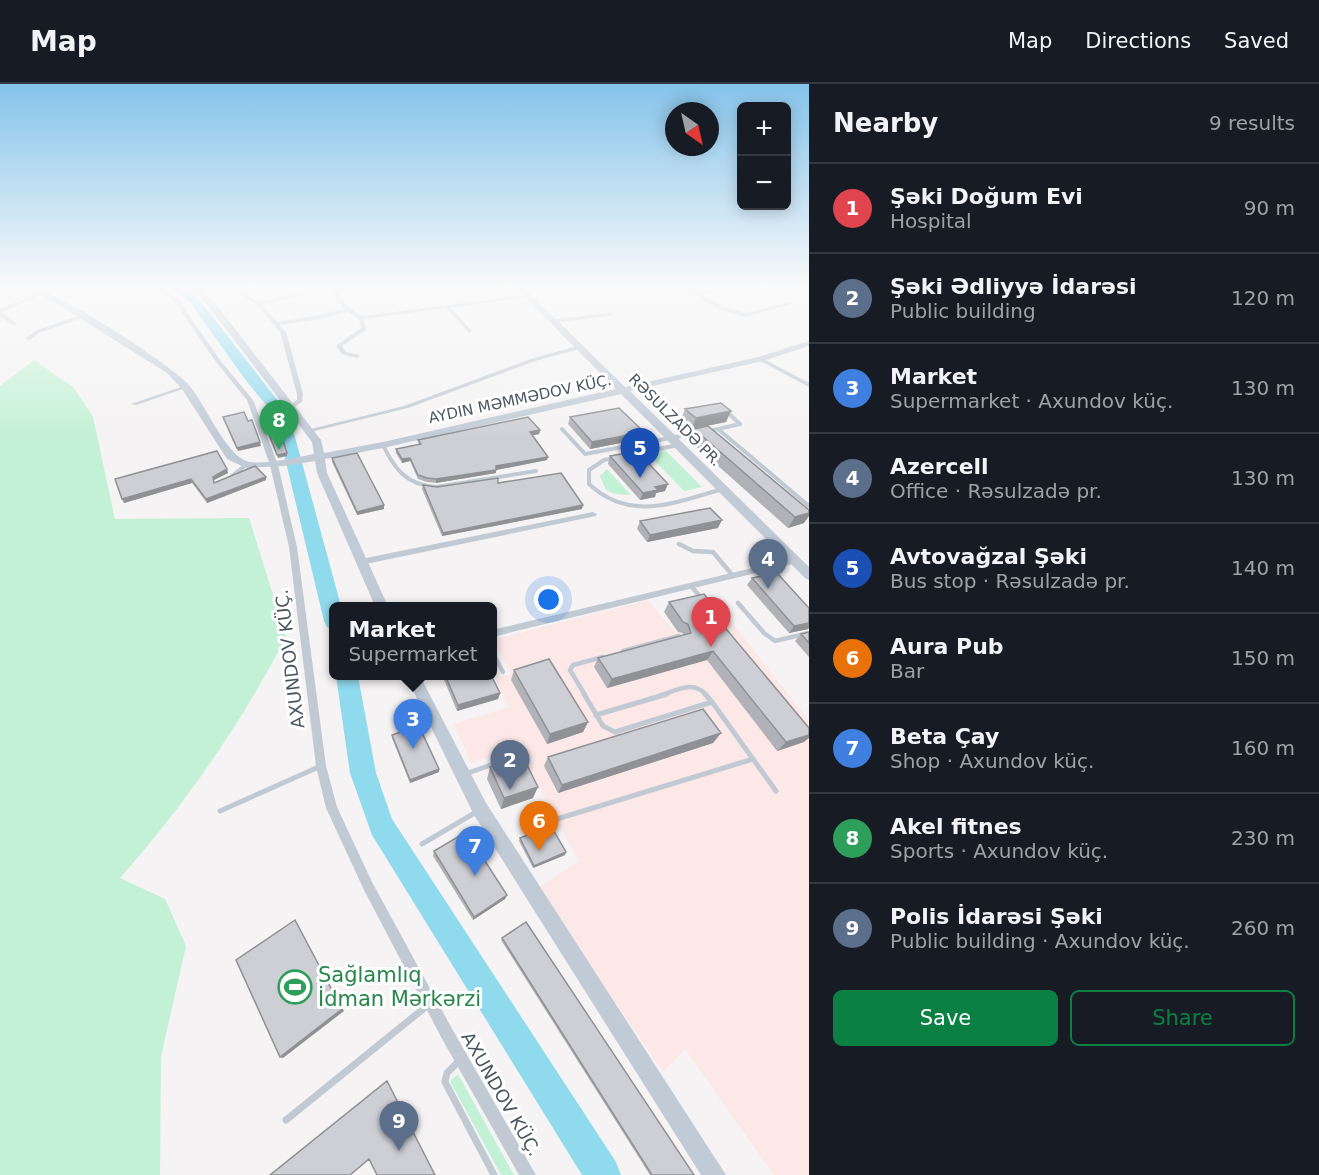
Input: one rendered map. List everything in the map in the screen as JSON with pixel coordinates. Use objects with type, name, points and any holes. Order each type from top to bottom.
[{"type":"street","points":[[119,338],[160,363],[186,387],[231,457],[246,465],[279,464],[383,445],[624,392],[760,359],[809,343]]},
{"type":"street","name":"AXUNDOV KÜÇ.","points":[[203,338],[250,400],[279,464],[296,562],[303,639],[321,766],[343,836],[430,1003],[528,1175]]},
{"type":"street","points":[[238,338],[317,442],[322,473],[379,602]]},
{"type":"street","points":[[285,338],[288,356],[300,394],[300,400],[291,407]]},
{"type":"street","points":[[351,338],[339,346],[344,353],[357,356]]},
{"type":"street","name":"RƏSULZADƏ PR.","points":[[572,338],[809,575]]},
{"type":"street","points":[[310,430],[406,407],[533,360],[581,347]]},
{"type":"street","points":[[760,359],[809,385]]},
{"type":"street","points":[[134,404],[186,387]]},
{"type":"street","points":[[361,562],[593,514]]},
{"type":"street","points":[[497,633],[794,561]]},
{"type":"street","points":[[415,680],[480,809],[714,1175]]},
{"type":"lane","points":[[719,408],[740,424],[603,460],[589,470],[589,484],[611,503],[638,508],[723,489]]},
{"type":"lane","points":[[562,429],[585,454],[674,441]]},
{"type":"lane","points":[[718,429],[809,506]]},
{"type":"lane","points":[[383,445],[404,478],[420,487],[436,487],[536,471]]},
{"type":"lane","points":[[226,478],[246,465]]},
{"type":"lane","points":[[679,543],[693,551],[713,552],[733,576]]},
{"type":"lane","points":[[691,586],[705,603]]},
{"type":"lane","points":[[738,603],[764,633],[775,640],[809,633]]},
{"type":"lane","points":[[679,636],[573,665],[570,670],[603,726],[615,732],[712,702]]},
{"type":"lane","points":[[497,661],[503,672]]},
{"type":"lane","points":[[596,715],[692,686],[702,690],[776,791]]},
{"type":"lane","points":[[557,819],[753,759]]},
{"type":"lane","points":[[462,775],[491,765]]},
{"type":"lane","points":[[220,811],[321,766]]},
{"type":"lane","points":[[422,844],[480,809]]},
{"type":"lane","points":[[286,1120],[430,1003]]},
{"type":"lane","points":[[461,1059],[447,1073],[445,1082],[494,1175]]},
{"type":"shaded area","points":[[648,600],[674,631],[714,622],[708,613],[722,610],[809,721],[809,1175],[774,1175],[685,1049],[663,1072],[538,888],[579,861],[518,748],[471,763],[454,724],[509,707],[496,680],[497,678],[511,674],[497,648],[497,639]]},
{"type":"green space","points":[[34,360],[74,388],[93,417],[115,519],[249,518],[286,637],[231,732],[189,793],[120,878],[165,899],[186,946],[161,1056],[160,1175],[0,1175],[0,386]]},
{"type":"green space","points":[[665,450],[702,487],[684,491],[648,454]]},
{"type":"green space","points":[[607,469],[631,495],[615,494],[606,490],[600,476]]},
{"type":"green space","points":[[458,1074],[514,1175],[501,1175],[450,1081]]},
{"type":"building","points":[[721,403],[731,411],[696,418],[685,409]]},
{"type":"building","points":[[619,408],[644,432],[592,442],[570,417]]},
{"type":"building","points":[[244,412],[248,421],[252,420],[260,442],[237,448],[223,417]]},
{"type":"building","points":[[275,417],[287,453],[277,455],[263,419]]},
{"type":"building","points":[[528,417],[540,430],[530,432],[548,457],[496,466],[496,470],[436,479],[418,475],[410,458],[402,459],[396,449],[421,444],[418,440]]},
{"type":"building","points":[[708,426],[809,510],[809,513],[795,517],[694,429]]},
{"type":"building","points":[[217,451],[227,469],[213,477],[214,483],[255,466],[266,477],[206,499],[191,479],[122,499],[115,479]]},
{"type":"building","points":[[637,451],[668,484],[655,487],[658,490],[643,493],[610,456]]},
{"type":"building","points":[[357,453],[384,505],[357,512],[332,458]]},
{"type":"building","points":[[561,473],[583,505],[443,533],[423,485],[437,487],[498,478],[498,483]]},
{"type":"building","points":[[710,508],[722,520],[650,535],[640,521]]},
{"type":"building","points":[[777,573],[809,608],[809,623],[794,626],[752,578]]},
{"type":"building","points":[[704,594],[717,611],[712,612],[809,728],[809,735],[786,742],[713,651],[612,679],[598,658],[691,633],[688,624],[683,622],[669,602]]},
{"type":"building","points":[[809,632],[809,643],[801,634]]},
{"type":"building","points":[[549,659],[588,722],[550,734],[514,670]]},
{"type":"building","points":[[447,680],[494,680],[500,693],[458,705]]},
{"type":"building","points":[[703,709],[721,733],[562,785],[548,757]]},
{"type":"building","points":[[419,726],[439,769],[410,780],[392,735]]},
{"type":"building","points":[[523,757],[538,787],[504,798],[490,767]]},
{"type":"building","points":[[551,826],[566,852],[534,866],[520,838]]},
{"type":"building","points":[[466,832],[507,895],[474,917],[434,851]]},
{"type":"building","points":[[295,920],[342,1009],[280,1057],[236,960]]},
{"type":"building","points":[[526,922],[694,1175],[652,1175],[502,938]]},
{"type":"building","points":[[387,1081],[435,1175],[377,1175],[369,1159],[350,1175],[270,1175]]},
{"type":"waterway","points":[[222,338],[282,415],[329,602]]},
{"type":"waterway","points":[[348,680],[363,773],[381,826],[603,1175]]},
{"type":"place","name":"Akel fitnes","points":[[279,450]]},
{"type":"place","name":"Avtovağzal Şəki","points":[[640,478]]},
{"type":"place","name":"Azercell","points":[[768,589]]},
{"type":"place","name":"Şəki Doğum Evi","points":[[711,647]]},
{"type":"place","name":"Market","points":[[413,749]]},
{"type":"place","name":"Şəki Ədliyyə İdarəsi","points":[[510,790]]},
{"type":"place","name":"Aura Pub","points":[[539,851]]},
{"type":"place","name":"Beta Çay","points":[[475,876]]},
{"type":"place","name":"Sağlamlıq İdman Mərkərzi","points":[[295,987]]},
{"type":"place","name":"Polis İdarəsi Şəki","points":[[399,1151]]}]
